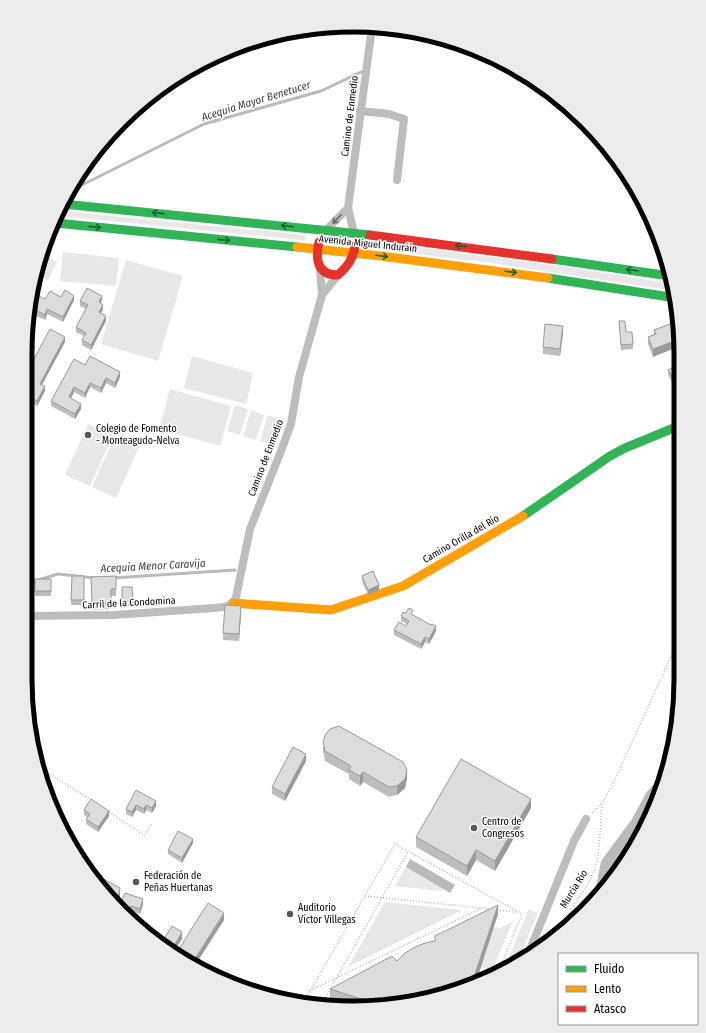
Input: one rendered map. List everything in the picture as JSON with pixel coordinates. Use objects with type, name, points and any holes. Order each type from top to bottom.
[{"type":"main road","name":"Avenida Miguel Induráin","points":[[68,205],[354,233],[566,260],[664,275]]},
{"type":"main road","name":"Avenida Miguel Induráin","points":[[59,223],[354,253],[525,274],[669,297]]},
{"type":"main road","points":[[326,230],[320,240],[316,254],[320,269],[328,274],[338,275],[349,265],[354,253],[354,233]]},
{"type":"main road","name":"Camino Orilla del Río","points":[[233,604],[331,610],[403,586],[528,512],[610,456],[674,427]]},
{"type":"street","name":"Camino de Enmedio","points":[[354,233],[348,208],[371,33]]},
{"type":"street","points":[[360,111],[389,114],[404,119],[397,180]]},
{"type":"street","points":[[326,230],[348,208]]},
{"type":"street","points":[[320,269],[322,295]]},
{"type":"street","points":[[322,295],[338,275]]},
{"type":"street","name":"Camino de Enmedio","points":[[233,604],[236,597],[250,529],[291,424],[299,377],[322,295]]},
{"type":"street","name":"Carril de la Condomina","points":[[32,616],[114,615],[214,608],[233,604]]},
{"type":"street","points":[[531,947],[574,841],[586,819]]},
{"type":"path","points":[[586,819],[602,803],[612,786],[674,650]]},
{"type":"path","points":[[46,771],[95,803]]},
{"type":"path","name":"Murcia Río","points":[[560,925],[590,880],[596,865],[602,803]]},
{"type":"path","points":[[108,811],[144,835],[152,823]]},
{"type":"path","points":[[306,997],[395,844],[522,914],[501,965]]},
{"type":"path","points":[[324,999],[408,851]]},
{"type":"path","points":[[365,896],[517,912]]},
{"type":"path","points":[[309,991],[482,908]]},
{"type":"shaded area","points":[[65,211],[295,234],[305,236],[305,240],[62,216]]},
{"type":"shaded area","points":[[361,240],[574,268],[666,283],[668,290],[492,263],[360,247]]},
{"type":"shaded area","points":[[63,252],[119,258],[116,286],[60,281]]},
{"type":"shaded area","points":[[47,257],[57,262],[48,280],[41,276]]},
{"type":"shaded area","points":[[126,260],[183,276],[158,361],[101,344]]},
{"type":"shaded area","points":[[192,356],[253,373],[246,404],[184,388]]},
{"type":"shaded area","points":[[170,389],[231,406],[220,446],[159,429]]},
{"type":"shaded area","points":[[235,405],[248,409],[240,435],[227,431]]},
{"type":"shaded area","points":[[251,410],[264,415],[256,440],[243,436]]},
{"type":"shaded area","points":[[268,415],[281,419],[273,445],[260,441]]},
{"type":"shaded area","points":[[88,424],[113,435],[90,486],[65,475]]},
{"type":"shaded area","points":[[115,436],[139,447],[116,498],[92,487]]},
{"type":"shaded area","points":[[660,773],[657,783],[650,803],[631,841],[608,875],[593,893],[596,888],[601,861],[632,819],[646,793],[658,779]]},
{"type":"shaded area","points":[[410,859],[455,885],[450,893],[406,867]]},
{"type":"shaded area","points":[[406,867],[442,888],[441,891],[395,886]]},
{"type":"shaded area","points":[[385,902],[462,910],[348,967]]},
{"type":"shaded area","points":[[529,909],[538,913],[521,954],[507,962]]},
{"type":"shaded area","points":[[513,921],[493,969],[490,970],[481,967],[494,926],[495,928],[497,927],[499,929]]},
{"type":"building","points":[[87,288],[102,296],[99,302],[103,305],[99,312],[106,316],[91,345],[82,340],[86,333],[76,327],[88,305],[80,301]]},
{"type":"building","points":[[65,290],[74,296],[63,317],[47,309],[45,315],[35,310],[37,295],[45,299],[50,291],[61,297]]},
{"type":"building","points":[[619,321],[625,321],[626,332],[632,332],[633,344],[621,345]]},
{"type":"building","points":[[672,323],[673,341],[653,349],[648,337],[656,334],[654,330]]},
{"type":"building","points":[[545,324],[563,326],[560,349],[543,347]]},
{"type":"building","points":[[50,329],[65,337],[40,384],[45,386],[37,401],[32,398],[33,361]]},
{"type":"building","points":[[90,356],[120,372],[115,383],[106,378],[101,388],[90,383],[85,393],[74,387],[69,397],[81,404],[75,414],[51,401],[74,359],[85,365]]},
{"type":"building","points":[[674,367],[674,380],[668,370]]},
{"type":"building","points":[[373,571],[379,585],[368,590],[362,576]]},
{"type":"building","points":[[72,576],[84,576],[84,600],[71,600]]},
{"type":"building","points":[[116,576],[116,589],[111,589],[111,602],[92,603],[91,577]]},
{"type":"building","points":[[35,579],[51,579],[51,591],[35,591]]},
{"type":"building","points":[[122,587],[132,587],[133,601],[122,602]]},
{"type":"building","points":[[225,605],[241,606],[239,634],[223,633]]},
{"type":"building","points":[[409,608],[413,610],[411,614],[431,625],[436,626],[429,639],[425,637],[421,644],[394,630],[399,622],[406,626],[409,621],[401,616],[403,612],[406,613]]},
{"type":"building","points":[[339,726],[403,762],[407,770],[405,779],[397,786],[389,787],[363,772],[360,776],[349,770],[351,766],[325,751],[323,742],[325,735],[330,729]]},
{"type":"building","points":[[293,747],[306,754],[285,794],[272,787]]},
{"type":"building","name":"Centro de Congresos","points":[[461,759],[531,799],[495,861],[476,850],[467,866],[416,837]]},
{"type":"building","points":[[136,790],[156,801],[152,808],[146,805],[144,809],[136,805],[132,812],[126,809]]},
{"type":"building","points":[[91,799],[109,811],[98,827],[86,819],[90,814],[84,810]]},
{"type":"building","points":[[178,831],[193,839],[182,858],[168,850]]},
{"type":"building","points":[[99,877],[120,888],[118,898]]},
{"type":"building","points":[[125,893],[143,899],[140,909],[131,906],[130,909],[121,902]]},
{"type":"building","points":[[208,903],[224,913],[195,959],[179,949]]},
{"type":"building","points":[[498,905],[474,978],[416,995],[374,1000],[365,1000],[330,989],[392,956],[397,961],[405,953],[415,947],[435,941],[435,936]]},
{"type":"building","points":[[172,926],[182,932],[174,946],[164,939]]},
{"type":"waterway","name":"Acequia Mayor Benetucer","points":[[78,187],[204,124],[321,91],[361,72]]},
{"type":"waterway","name":"Acequia Menor Caravija","points":[[113,578],[235,570]]},
{"type":"waterway","name":"Acequia Menor Caravija","points":[[32,582],[58,574],[94,578]]},
{"type":"traffic: fast","points":[[68,205],[370,235]]},
{"type":"traffic: fast","points":[[59,223],[297,247]]},
{"type":"traffic: fast","points":[[552,259],[664,275]]},
{"type":"traffic: fast","points":[[548,278],[669,297]]},
{"type":"traffic: fast","points":[[523,516],[610,456],[625,448],[674,428]]},
{"type":"traffic: slow","points":[[297,247],[381,256],[548,278]]},
{"type":"traffic: slow","points":[[233,603],[331,610],[403,586],[523,516]]},
{"type":"traffic: jam","points":[[370,235],[552,259]]},
{"type":"traffic: jam","points":[[319,242],[317,254],[319,265],[326,272],[338,275],[350,262],[355,246]]},
{"type":"place","name":"Colegio de Fomento - Monteagudo-Nelva","points":[[88,435]]},
{"type":"place","name":"Centro de Congresos","points":[[474,828]]},
{"type":"place","name":"Federación de Peñas Huertanas","points":[[136,882]]},
{"type":"place","name":"Auditorio Víctor Villegas","points":[[290,914]]}]
